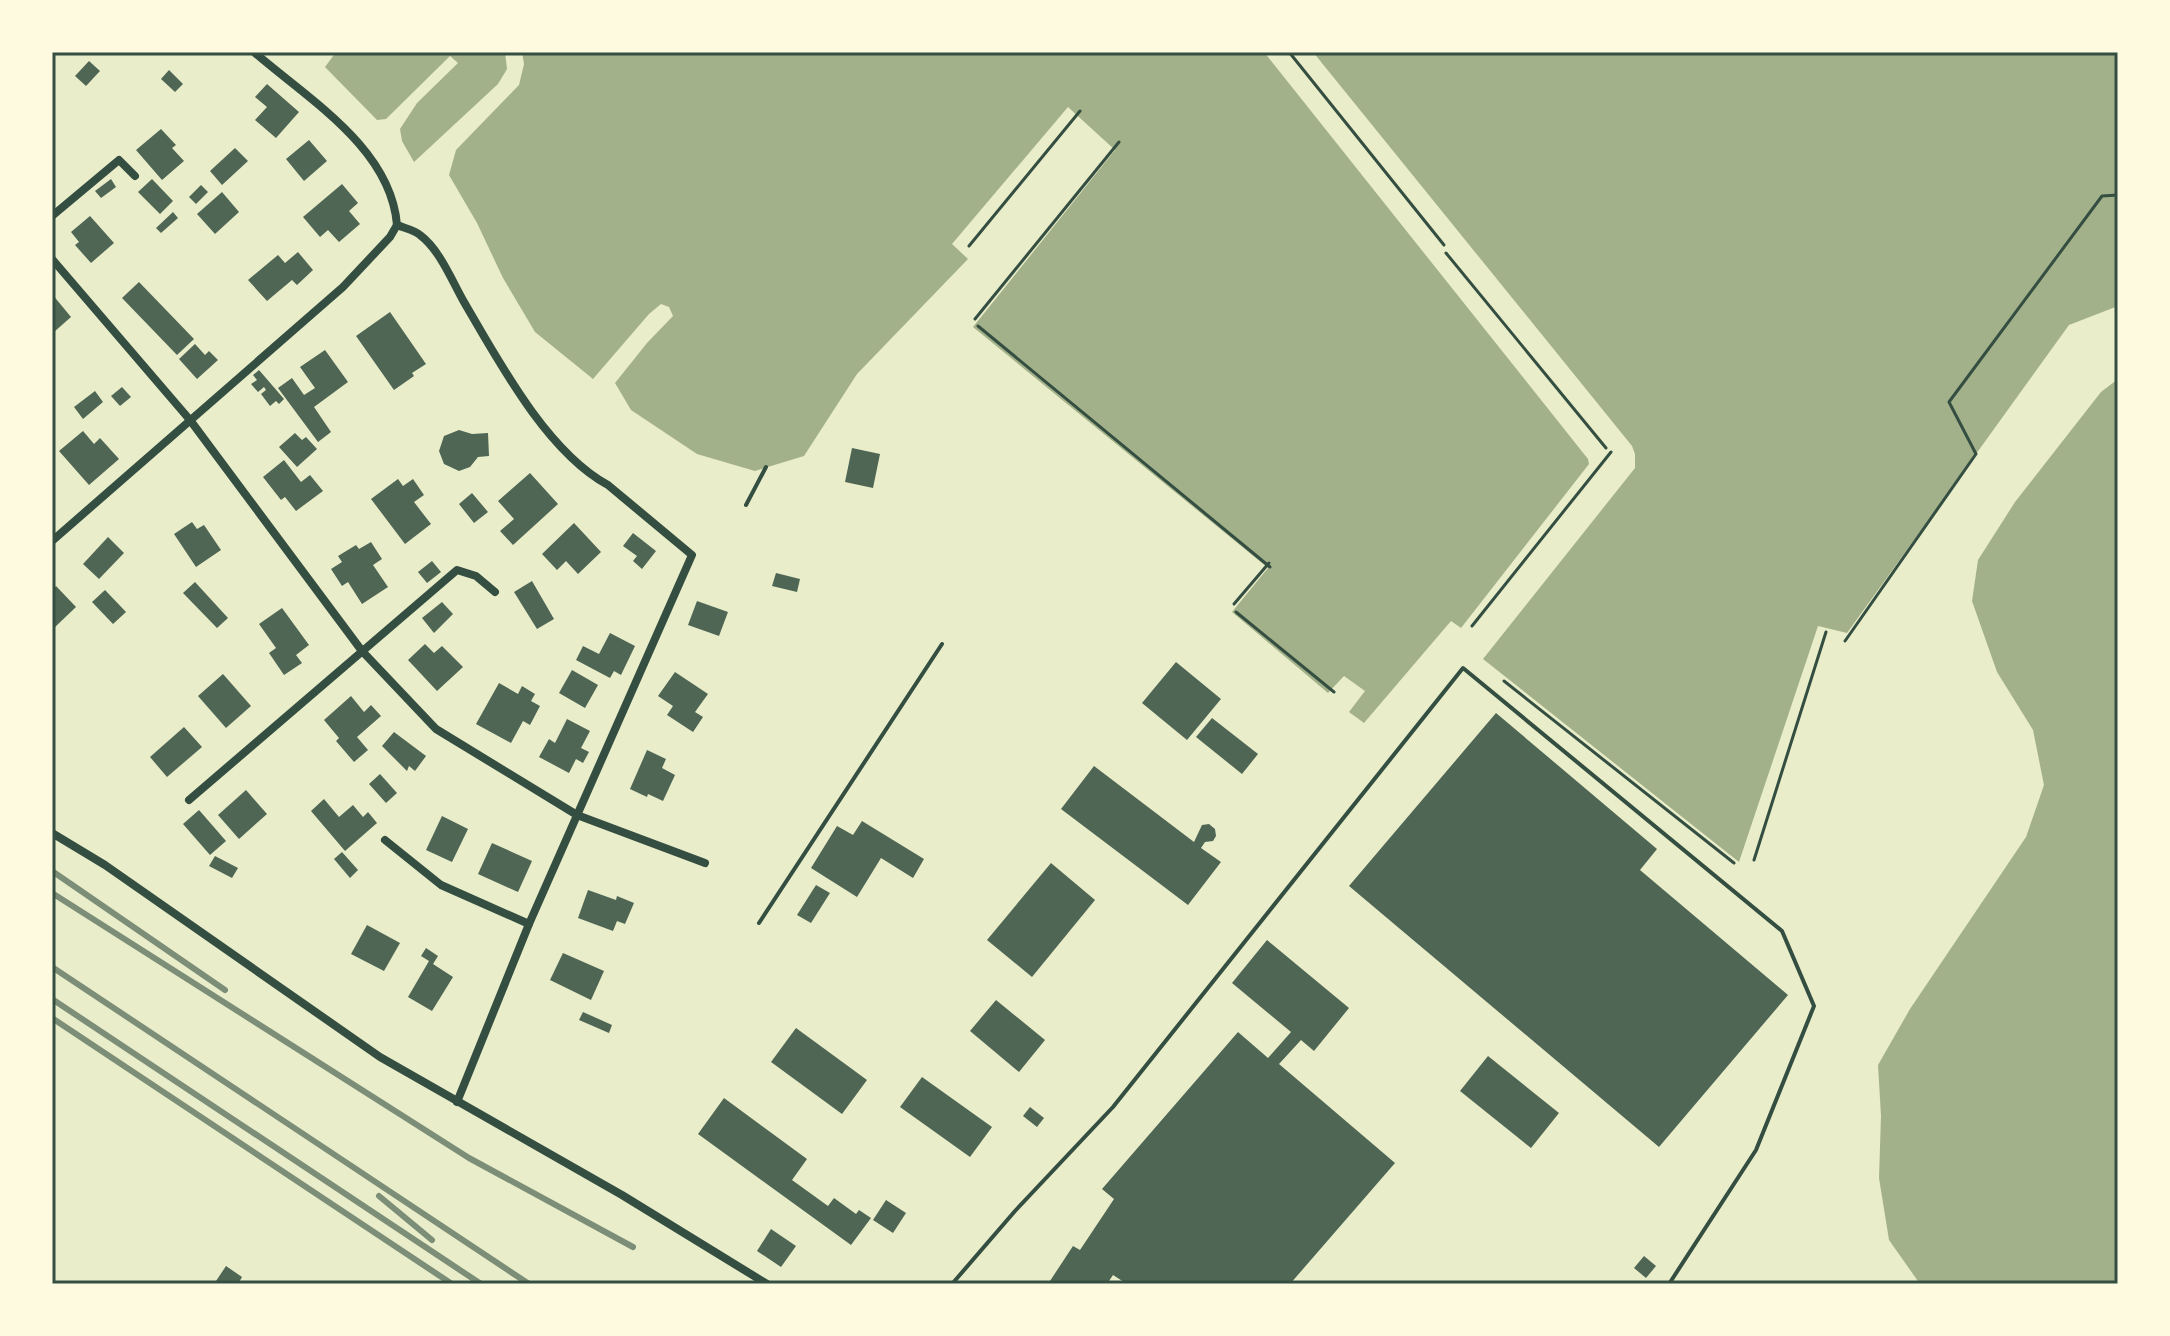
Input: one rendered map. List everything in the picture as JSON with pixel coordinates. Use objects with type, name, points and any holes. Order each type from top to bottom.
[{"type":"street","points":[[52,541],[343,287],[390,237],[397,225],[395,203],[372,157],[343,127],[254,52]]},
{"type":"street","points":[[52,216],[119,160],[135,176]]},
{"type":"street","points":[[397,225],[420,234],[440,260],[499,361],[557,444],[692,555],[529,924],[457,1102]]},
{"type":"street","points":[[52,259],[190,420],[362,651],[436,729],[577,815],[705,863]]},
{"type":"street","points":[[189,800],[457,570],[476,576],[495,592]]},
{"type":"street","points":[[52,833],[105,865],[380,1057],[622,1195],[767,1284]]},
{"type":"street","points":[[385,840],[441,885],[529,924]]},
{"type":"lane","points":[[746,505],[766,467]]},
{"type":"lane","points":[[759,923],[942,644]]},
{"type":"lane","points":[[952,1284],[1015,1211],[1113,1107],[1463,668],[1782,931],[1814,1006],[1756,1150],[1669,1284]]},
{"type":"path","points":[[1289,52],[1444,245]]},
{"type":"path","points":[[969,246],[1080,111]]},
{"type":"path","points":[[975,319],[1119,142]]},
{"type":"path","points":[[1845,641],[1976,454],[1949,402],[2102,196],[2118,195]]},
{"type":"path","points":[[1446,253],[1606,448]]},
{"type":"path","points":[[978,326],[1269,565],[1234,604]]},
{"type":"path","points":[[1472,626],[1611,452]]},
{"type":"path","points":[[1236,612],[1334,692]]},
{"type":"path","points":[[1754,860],[1826,632]]},
{"type":"path","points":[[1504,681],[1734,863]]},
{"type":"shaded area","points":[[336,52],[505,52],[507,69],[498,84],[414,162],[402,141],[400,129],[417,103],[458,63],[450,56],[386,119],[377,120],[325,67]]},
{"type":"shaded area","points":[[522,52],[1264,52],[1589,464],[1461,628],[1451,621],[1364,723],[1349,712],[1365,691],[1344,676],[1328,693],[1232,612],[1268,568],[973,327],[1115,150],[1068,107],[952,244],[968,259],[857,374],[804,456],[755,471],[697,454],[631,410],[615,383],[673,316],[669,307],[661,304],[649,314],[593,379],[535,332],[503,278],[477,223],[449,175],[456,150],[519,85],[524,64]]},
{"type":"shaded area","points":[[1313,52],[2118,52],[2118,306],[2069,325],[1847,633],[1818,626],[1739,862],[1483,659],[1635,468],[1635,454],[1632,446]]},
{"type":"shaded area","points":[[2118,379],[2118,1284],[1920,1284],[1889,1240],[1879,1178],[1881,1116],[1878,1065],[1910,1009],[2026,837],[2044,785],[2033,730],[1997,672],[1972,601],[1978,560],[2015,502],[2101,392]]},
{"type":"building","points":[[89,61],[100,71],[86,86],[75,76]]},
{"type":"building","points":[[169,70],[183,84],[175,92],[161,79]]},
{"type":"building","points":[[267,84],[299,112],[276,138],[255,120],[267,107],[255,97]]},
{"type":"building","points":[[161,129],[176,145],[172,148],[184,161],[162,180],[136,150]]},
{"type":"building","points":[[309,140],[327,161],[304,181],[286,159]]},
{"type":"building","points":[[235,148],[248,161],[222,185],[210,171]]},
{"type":"building","points":[[111,179],[116,187],[101,198],[95,191]]},
{"type":"building","points":[[152,179],[173,201],[160,214],[138,192]]},
{"type":"building","points":[[342,184],[358,203],[349,211],[360,224],[339,242],[328,230],[320,237],[303,217]]},
{"type":"building","points":[[201,185],[208,192],[196,204],[189,197]]},
{"type":"building","points":[[222,192],[239,212],[215,234],[197,214]]},
{"type":"building","points":[[173,212],[178,218],[161,233],[156,228]]},
{"type":"building","points":[[90,216],[114,243],[91,263],[75,245],[79,242],[71,232]]},
{"type":"building","points":[[298,252],[313,270],[297,285],[292,280],[267,301],[248,280],[278,255],[285,263]]},
{"type":"building","points":[[139,282],[194,339],[177,355],[122,298]]},
{"type":"building","points":[[52,294],[71,317],[54,332],[52,330]]},
{"type":"building","points":[[390,312],[426,364],[394,390],[356,336]]},
{"type":"building","points":[[195,344],[205,355],[209,351],[218,360],[197,379],[179,359]]},
{"type":"building","points":[[325,350],[348,382],[314,407],[331,432],[318,442],[278,388],[292,378],[304,395],[315,388],[300,367]]},
{"type":"building","points":[[259,370],[284,399],[279,404],[276,401],[270,406],[261,394],[266,390],[264,387],[258,392],[251,384],[257,380],[253,375]]},
{"type":"building","points":[[122,387],[131,397],[120,406],[111,396]]},
{"type":"building","points":[[95,391],[103,402],[83,419],[74,407]]},
{"type":"building","points":[[459,430],[472,434],[488,433],[489,456],[478,457],[470,467],[459,471],[444,464],[439,451],[444,436]]},
{"type":"building","points":[[83,431],[94,444],[100,438],[119,459],[89,485],[59,451]]},
{"type":"building","points":[[295,433],[302,440],[306,437],[317,449],[297,467],[279,447]]},
{"type":"building","points":[[852,448],[880,454],[873,488],[845,482]]},
{"type":"building","points":[[284,460],[301,482],[310,475],[323,491],[296,511],[285,497],[281,500],[263,477]]},
{"type":"building","points":[[530,473],[558,504],[513,545],[500,531],[514,519],[498,501]]},
{"type":"building","points":[[398,479],[403,486],[413,479],[424,495],[414,502],[431,524],[405,544],[371,499]]},
{"type":"building","points":[[472,493],[488,512],[474,523],[459,504]]},
{"type":"building","points":[[192,522],[197,529],[204,525],[221,550],[196,567],[174,534]]},
{"type":"building","points":[[574,523],[601,552],[578,574],[566,561],[557,570],[542,554]]},
{"type":"building","points":[[633,533],[656,551],[642,569],[633,561],[637,556],[623,546]]},
{"type":"building","points":[[108,537],[124,553],[99,579],[83,564]]},
{"type":"building","points":[[371,542],[382,559],[373,565],[388,587],[362,604],[348,582],[342,586],[331,569],[342,562],[338,556],[356,545],[359,549]]},
{"type":"building","points":[[432,561],[441,572],[427,583],[418,572]]},
{"type":"building","points":[[776,573],[800,579],[797,592],[772,586]]},
{"type":"building","points":[[532,581],[554,619],[537,629],[514,592]]},
{"type":"building","points":[[195,582],[228,618],[217,628],[183,593]]},
{"type":"building","points":[[56,586],[76,607],[54,628],[52,590]]},
{"type":"building","points":[[105,590],[126,612],[113,624],[92,602]]},
{"type":"building","points":[[697,601],[728,612],[719,636],[688,625]]},
{"type":"building","points":[[442,602],[453,614],[434,633],[422,618]]},
{"type":"building","points":[[282,608],[309,645],[296,655],[302,663],[284,675],[269,653],[276,648],[259,624]]},
{"type":"building","points":[[610,633],[635,646],[621,675],[614,671],[610,678],[576,660],[583,646],[599,654]]},
{"type":"building","points":[[425,644],[434,653],[442,646],[463,667],[437,691],[408,660]]},
{"type":"building","points":[[1176,662],[1221,699],[1187,740],[1142,703]]},
{"type":"building","points":[[572,670],[598,685],[585,708],[559,693]]},
{"type":"building","points":[[675,672],[708,694],[695,712],[703,717],[693,732],[667,715],[673,706],[658,696]]},
{"type":"building","points":[[223,674],[251,706],[226,728],[198,696]]},
{"type":"building","points":[[499,683],[518,694],[522,686],[535,694],[531,701],[540,706],[530,725],[523,721],[511,743],[476,724]]},
{"type":"building","points":[[351,696],[364,712],[371,705],[381,716],[357,737],[368,750],[354,762],[336,741],[339,738],[324,720]]},
{"type":"building","points":[[1496,713],[1657,849],[1640,870],[1788,995],[1659,1147],[1349,886]]},
{"type":"building","points":[[1212,718],[1258,754],[1242,774],[1196,737]]},
{"type":"building","points":[[567,719],[590,731],[581,748],[589,752],[583,763],[576,759],[569,773],[539,757],[549,739],[555,743]]},
{"type":"building","points":[[184,727],[202,747],[167,777],[150,757]]},
{"type":"building","points":[[394,732],[426,756],[415,771],[409,766],[407,771],[382,746]]},
{"type":"building","points":[[647,750],[666,759],[662,768],[675,775],[663,801],[630,789]]},
{"type":"building","points":[[1094,766],[1194,842],[1202,825],[1209,824],[1215,829],[1213,841],[1205,842],[1201,848],[1221,862],[1188,905],[1061,809]]},
{"type":"building","points":[[380,774],[397,793],[386,803],[369,784]]},
{"type":"building","points":[[246,790],[267,814],[239,839],[218,815]]},
{"type":"building","points":[[324,799],[339,817],[353,805],[363,817],[368,812],[377,823],[345,851],[311,811]]},
{"type":"building","points":[[199,810],[226,841],[210,855],[183,824]]},
{"type":"building","points":[[442,816],[468,829],[452,862],[426,850]]},
{"type":"building","points":[[862,821],[924,859],[913,878],[881,858],[857,897],[811,868],[837,826],[853,835]]},
{"type":"building","points":[[492,843],[532,861],[518,892],[478,874]]},
{"type":"building","points":[[342,852],[358,870],[350,878],[334,859]]},
{"type":"building","points":[[215,856],[238,868],[232,878],[209,866]]},
{"type":"building","points":[[1051,863],[1095,900],[1032,977],[987,940]]},
{"type":"building","points":[[816,885],[830,893],[811,923],[797,915]]},
{"type":"building","points":[[588,890],[634,903],[625,924],[617,921],[613,931],[578,918]]},
{"type":"building","points":[[367,925],[400,943],[384,971],[351,954]]},
{"type":"building","points":[[1267,940],[1349,1008],[1314,1051],[1301,1040],[1279,1064],[1395,1163],[1290,1284],[1127,1284],[1113,1275],[1107,1284],[1048,1284],[1073,1246],[1080,1250],[1114,1199],[1102,1189],[1238,1032],[1268,1058],[1291,1032],[1232,983]]},
{"type":"building","points":[[426,948],[438,956],[433,964],[453,977],[432,1011],[408,997],[429,961],[421,956]]},
{"type":"building","points":[[563,953],[604,971],[591,1000],[550,980]]},
{"type":"building","points":[[996,1000],[1045,1040],[1019,1072],[970,1031]]},
{"type":"building","points":[[583,1012],[612,1025],[609,1033],[579,1020]]},
{"type":"building","points":[[796,1028],[867,1080],[842,1114],[771,1062]]},
{"type":"building","points":[[1488,1056],[1559,1113],[1531,1148],[1460,1091]]},
{"type":"building","points":[[922,1077],[992,1127],[970,1157],[900,1107]]},
{"type":"building","points":[[724,1098],[807,1159],[792,1180],[828,1206],[834,1198],[856,1214],[859,1210],[871,1218],[851,1245],[698,1134]]},
{"type":"building","points":[[1030,1107],[1044,1118],[1037,1127],[1023,1116]]},
{"type":"building","points":[[886,1200],[906,1213],[893,1233],[873,1220]]},
{"type":"building","points":[[771,1229],[796,1246],[781,1267],[757,1251]]},
{"type":"building","points":[[1644,1256],[1656,1266],[1646,1278],[1634,1268]]},
{"type":"building","points":[[226,1266],[242,1277],[238,1284],[214,1284]]},
{"type":"railway","points":[[52,871],[225,990]]},
{"type":"railway","points":[[52,893],[469,1158],[633,1247]]},
{"type":"railway","points":[[52,967],[529,1284]]},
{"type":"railway","points":[[52,999],[481,1284]]},
{"type":"railway","points":[[52,1018],[452,1284]]},
{"type":"railway","points":[[379,1196],[432,1240]]}]
